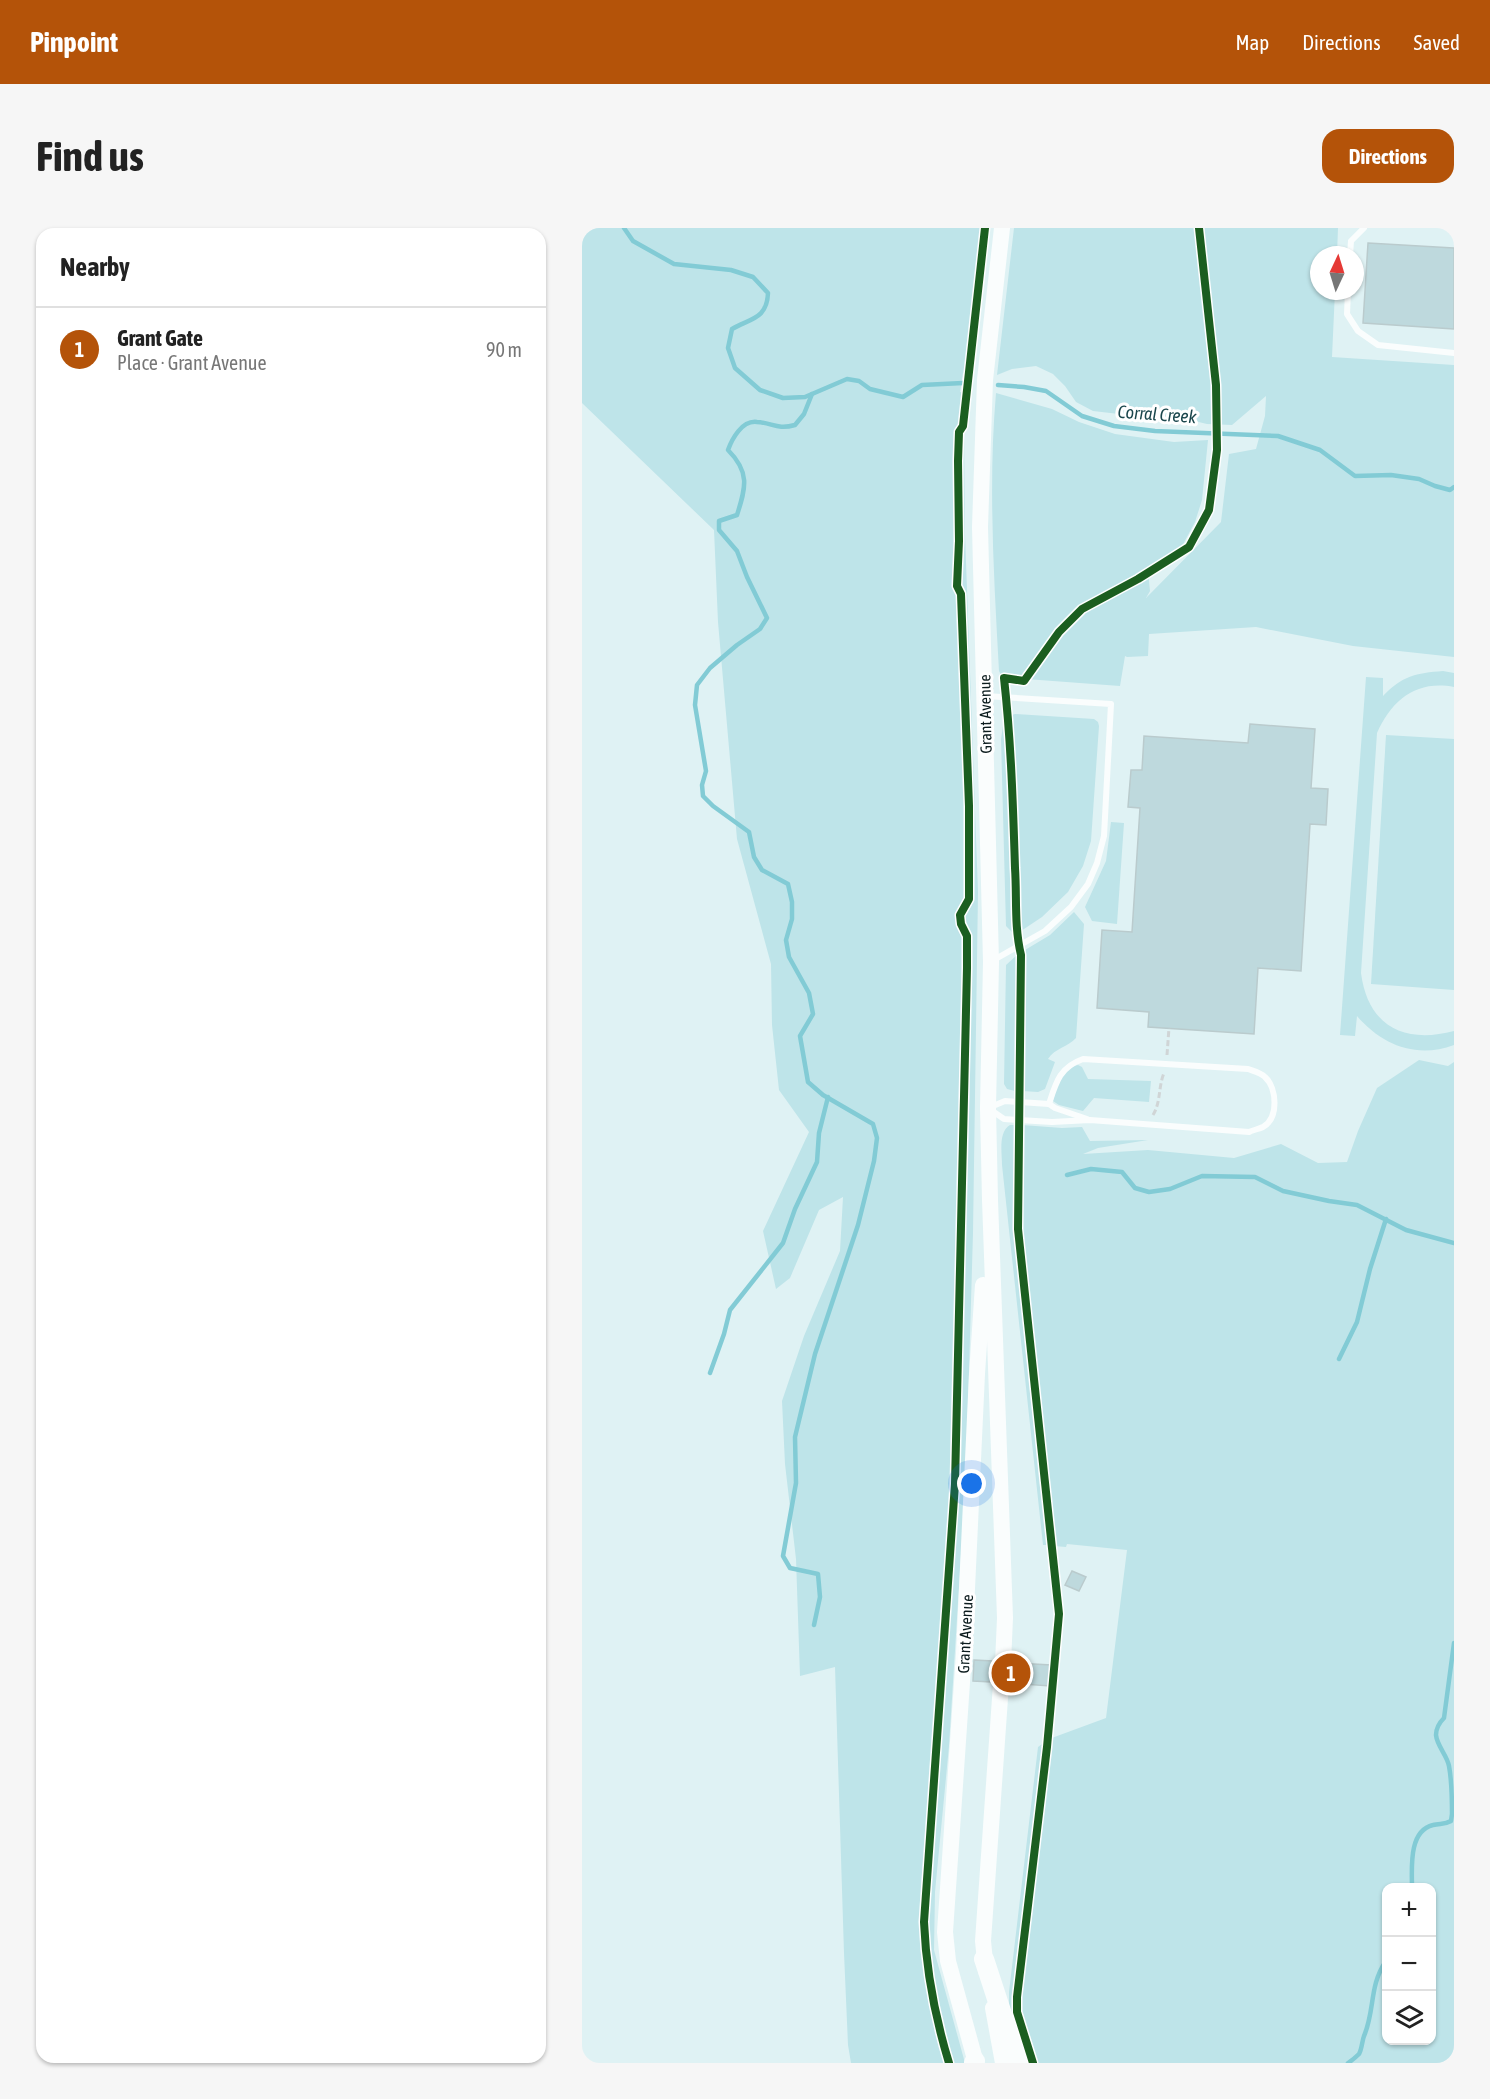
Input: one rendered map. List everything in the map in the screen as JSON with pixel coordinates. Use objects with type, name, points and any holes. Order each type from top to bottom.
[{"type":"highway","points":[[984,1959],[1018,2063]]},
{"type":"main road","name":"Grant Avenue","points":[[1002,228],[983,408],[980,527],[992,962],[988,1108],[1005,1618],[1003,1663]]},
{"type":"main road","name":"Grant Avenue","points":[[975,2062],[948,1961],[945,1923],[964,1653],[977,1374],[990,1200]]},
{"type":"main road","points":[[1001,1684],[983,1941],[984,1959],[1003,2063]]},
{"type":"lane","points":[[1351,246],[1351,240],[1364,228]]},
{"type":"lane","points":[[1348,300],[1347,314],[1358,331],[1378,345],[1454,353]]},
{"type":"lane","points":[[984,696],[1111,704],[1104,836],[1097,863],[1088,884],[1071,907],[1044,931],[992,962]]},
{"type":"lane","points":[[988,1108],[1004,1119],[1052,1122],[1090,1120],[1249,1131],[1264,1127],[1272,1116],[1275,1099],[1271,1085],[1264,1075],[1248,1069],[1083,1059],[1070,1063],[1060,1074],[1048,1104]]},
{"type":"lane","points":[[988,1108],[1005,1101],[1048,1104],[1090,1120]]},
{"type":"path","points":[[1147,1124],[1158,1106],[1159,1084],[1167,1064],[1169,1028]]},
{"type":"shaded area","points":[[582,228],[984,228],[967,372],[963,373],[960,392],[965,393],[961,425],[964,428],[965,534],[978,892],[973,1233],[966,1475],[949,1746],[935,1892],[934,1950],[965,2063],[851,2063],[848,2045],[844,1953],[835,1667],[800,1676],[796,1559],[785,1464],[782,1401],[804,1336],[840,1251],[843,1197],[819,1210],[790,1278],[776,1289],[763,1231],[809,1132],[779,1090],[772,1025],[771,964],[737,839],[718,622],[714,530],[582,403]]},
{"type":"shaded area","points":[[1014,228],[1338,228],[1337,246],[1310,246],[1310,300],[1335,300],[1332,357],[1454,365],[1454,657],[1353,646],[1256,627],[1149,634],[1148,656],[1125,656],[1120,686],[1012,678],[1003,675],[1002,677],[999,671],[993,532],[992,463],[996,393],[1052,409],[1079,422],[1115,434],[1174,442],[1208,440],[1202,500],[1195,522],[1181,548],[1148,571],[1150,591],[1146,598],[1221,522],[1229,454],[1256,449],[1265,416],[1266,396],[1232,425],[1207,424],[1174,416],[1143,421],[1119,414],[1093,411],[1076,402],[1053,374],[1036,366],[1012,369],[997,375]]},
{"type":"shaded area","points":[[1443,671],[1454,673],[1454,687],[1428,687],[1407,695],[1390,711],[1377,733],[1361,973],[1365,992],[1372,1007],[1381,1019],[1392,1027],[1405,1033],[1420,1035],[1454,1031],[1454,1045],[1440,1049],[1413,1050],[1389,1042],[1377,1035],[1357,1016],[1355,1036],[1340,1035],[1366,677],[1383,678],[1383,696],[1410,677]]},
{"type":"shaded area","points":[[1012,715],[1094,719],[1099,726],[1091,841],[1083,866],[1068,892],[1042,917],[1018,933],[1017,929],[1013,929],[1013,933],[1006,926],[1001,739],[1004,720],[1011,720]]},
{"type":"shaded area","points":[[1386,735],[1454,739],[1454,990],[1371,984]]},
{"type":"shaded area","points":[[1111,822],[1124,823],[1117,924],[1092,921],[1085,907],[1106,861]]},
{"type":"shaded area","points":[[1074,912],[1084,924],[1076,1038],[1054,1052],[1048,1059],[1055,1062],[1045,1089],[1038,1092],[1022,1091],[1021,1086],[1017,1086],[1015,1091],[1007,1089],[1004,1084],[1006,965],[1017,955],[1020,959],[1024,956],[1025,950],[1050,935]]},
{"type":"shaded area","points":[[1419,1060],[1448,1066],[1454,1062],[1454,2063],[1035,2063],[1020,2018],[1019,1995],[1049,1739],[1106,1718],[1127,1550],[1067,1544],[1066,1547],[1054,1546],[1019,1230],[1020,1129],[1022,1125],[1082,1127],[1090,1141],[1148,1140],[1098,1148],[1083,1154],[1148,1150],[1234,1158],[1281,1144],[1318,1163],[1347,1162],[1377,1088]]},
{"type":"shaded area","points":[[1078,1065],[1082,1067],[1088,1079],[1151,1081],[1149,1102],[1094,1098],[1083,1111],[1059,1105],[1053,1101],[1061,1079],[1068,1070]]},
{"type":"shaded area","points":[[1014,1125],[1016,1129],[1016,1229],[1050,1545],[1043,1545],[1002,1165],[1002,1138],[1006,1128]]},
{"type":"shaded area","points":[[1045,1742],[1015,1995],[1016,2013],[1032,2063],[1024,2063],[1009,2005],[1009,1992],[1038,1747]]},
{"type":"building","points":[[1368,243],[1454,248],[1454,329],[1363,323]]},
{"type":"building","points":[[1250,724],[1315,729],[1311,788],[1328,789],[1326,825],[1310,824],[1301,971],[1258,968],[1254,1034],[1148,1027],[1149,1012],[1097,1008],[1102,930],[1132,932],[1140,808],[1128,807],[1131,770],[1142,770],[1144,736],[1248,743]]},
{"type":"building","points":[[1072,1571],[1086,1577],[1079,1591],[1065,1585]]},
{"type":"building","points":[[974,1660],[993,1661],[994,1668],[1002,1673],[1011,1669],[1014,1663],[1051,1665],[1050,1686],[1011,1683],[1007,1676],[1001,1674],[996,1675],[991,1682],[973,1681]]},
{"type":"waterway","name":"Corral Creek","points":[[624,228],[633,241],[674,264],[731,270],[753,277],[768,293],[765,308],[761,313],[732,329],[728,348],[735,368],[760,390],[783,398],[805,397],[847,379],[859,381],[870,389],[903,397],[922,385],[963,383]]},
{"type":"waterway","name":"Corral Creek","points":[[998,385],[1046,391],[1082,416],[1114,426],[1155,431],[1278,436],[1320,450],[1355,476],[1391,475],[1419,479],[1450,490],[1454,487]]},
{"type":"waterway","points":[[812,394],[804,414],[795,425],[779,427],[752,422],[742,427],[728,450],[743,473],[744,488],[737,515],[719,521],[719,530],[737,551],[767,618],[760,629],[710,668],[697,685],[695,705],[706,771],[702,785],[703,796],[749,832],[754,857],[762,870],[788,884],[792,902],[792,919],[786,940],[789,957],[809,993],[813,1014],[800,1036],[808,1082],[823,1095],[873,1124],[877,1138],[874,1161],[858,1225],[815,1354],[795,1437],[796,1483],[783,1556],[790,1568],[818,1574],[820,1597],[814,1625]]},
{"type":"waterway","points":[[710,1373],[730,1310],[783,1243],[795,1209],[817,1162],[819,1133],[828,1097]]},
{"type":"waterway","points":[[1067,1175],[1091,1169],[1122,1172],[1135,1188],[1149,1192],[1170,1189],[1202,1176],[1255,1177],[1283,1191],[1357,1205],[1406,1230],[1454,1243]]},
{"type":"waterway","points":[[1339,1359],[1357,1322],[1370,1269],[1386,1219]]},
{"type":"waterway","points":[[1412,1883],[1413,1852],[1419,1835],[1433,1825],[1451,1821],[1452,1790],[1449,1766],[1436,1735],[1438,1726],[1444,1718],[1454,1643]]},
{"type":"waterway","points":[[1348,2063],[1360,2052],[1370,2017],[1374,1989],[1382,1968]]},
{"type":"cycle path","points":[[949,2063],[932,1993],[924,1922],[955,1484],[967,968],[967,936],[961,924],[960,915],[969,899],[969,806],[961,594],[957,586],[959,432],[963,426],[985,228]]},
{"type":"cycle path","points":[[1033,2063],[1017,2012],[1017,1997],[1047,1747],[1059,1614],[1018,1229],[1021,955],[1017,922],[1011,773],[1004,678],[1024,681],[1059,632],[1082,609],[1138,579],[1189,547],[1209,510],[1217,450],[1216,385],[1199,228]]},
{"type":"place","name":"Grant Gate","points":[[1011,1673]]}]
